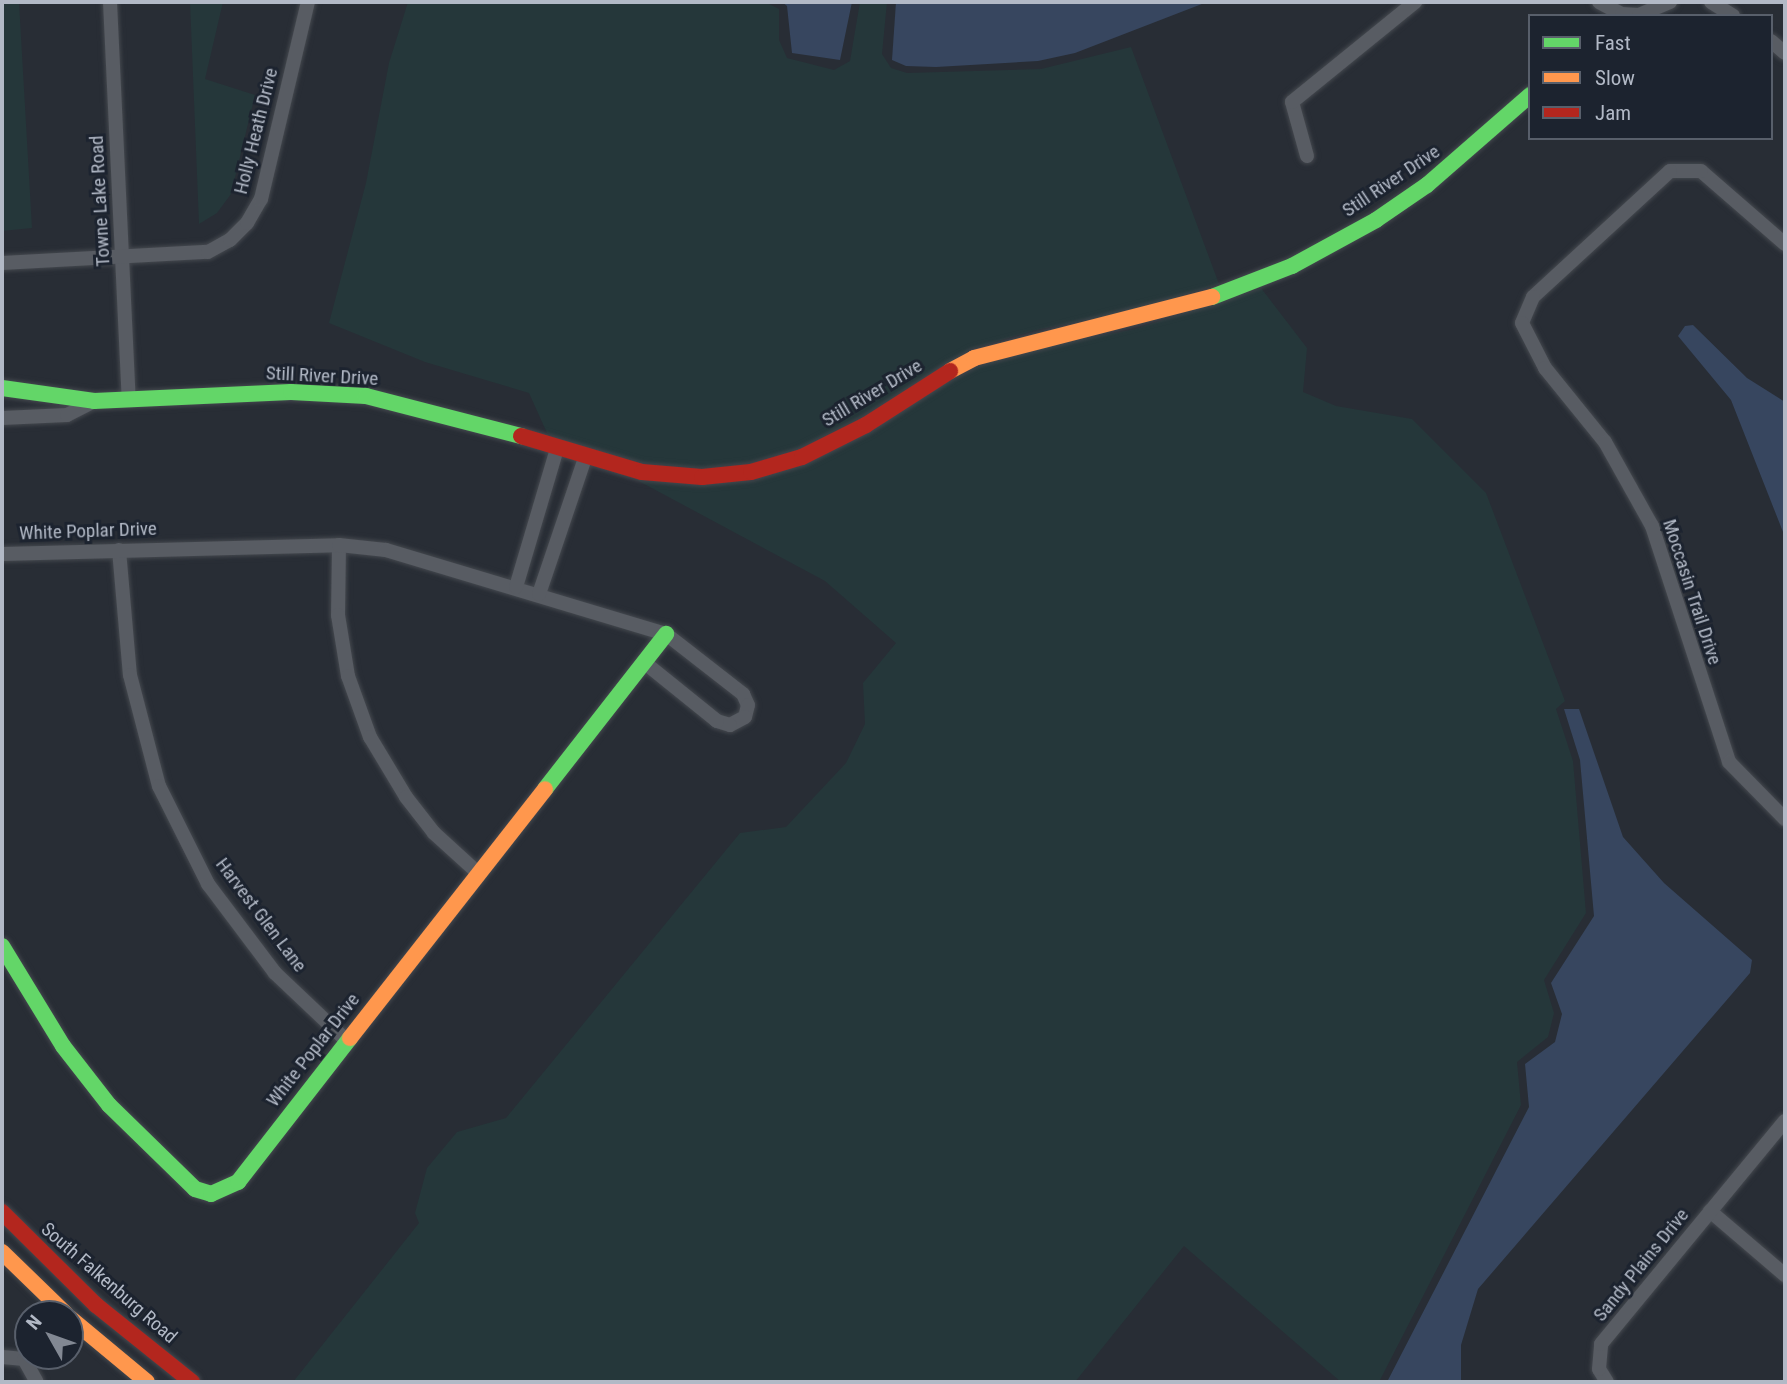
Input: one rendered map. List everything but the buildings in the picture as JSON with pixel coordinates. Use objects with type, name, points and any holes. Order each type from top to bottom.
[{"type":"street","name":"Towne Lake Road","points":[[110,2],[129,398]]},
{"type":"street","name":"Holly Heath Drive","points":[[2,263],[208,252],[247,223],[261,199],[307,2]]},
{"type":"street","points":[[1307,156],[1292,102],[1415,2]]},
{"type":"street","points":[[1641,14],[1670,2]]},
{"type":"street","points":[[1710,2],[1730,14]]},
{"type":"street","points":[[1601,8],[1634,14]]},
{"type":"street","name":"Still River Drive","points":[[2,388],[93,401],[291,392],[366,396],[438,411],[585,458],[642,472],[702,477],[751,472],[802,457],[866,425],[933,380],[974,358],[1207,299],[1292,266],[1376,220],[1427,186],[1528,97]]},
{"type":"street","name":"Moccasin Trail Drive","points":[[1785,244],[1701,171],[1670,172],[1533,297],[1521,323],[1545,368],[1605,442],[1652,526],[1729,762],[1785,819]]},
{"type":"street","name":"Still River Drive","points":[[2,418],[67,415],[93,401]]},
{"type":"street","points":[[516,587],[558,449]]},
{"type":"street","points":[[539,594],[585,458]]},
{"type":"street","points":[[539,510],[565,517]]},
{"type":"street","points":[[339,545],[338,615],[348,676],[370,737],[420,815],[478,873]]},
{"type":"street","name":"White Poplar Drive","points":[[2,554],[339,545],[386,550],[666,634],[743,694],[748,705],[745,717],[730,725],[717,721],[644,662]]},
{"type":"street","name":"Harvest Glen Lane","points":[[119,550],[130,675],[159,786],[208,884],[275,973],[347,1041]]},
{"type":"street","name":"White Poplar Drive","points":[[2,946],[63,1046],[109,1105],[170,1168],[195,1189],[211,1194],[238,1182],[666,634]]},
{"type":"street","name":"Sandy Plains Drive","points":[[1607,1382],[1599,1369],[1601,1344],[1785,1121]]},
{"type":"street","name":"Sandy Plains Drive","points":[[1710,1211],[1785,1275]]},
{"type":"street","name":"South Falkenburg Road","points":[[2,1212],[96,1305],[192,1382]]},
{"type":"street","points":[[2,1252],[52,1300]]},
{"type":"street","points":[[84,1330],[147,1382]]},
{"type":"street","points":[[2,1357],[24,1359],[37,1382]]},
{"type":"shaded area","points":[[2,2],[19,2],[32,228],[2,231]]},
{"type":"shaded area","points":[[190,2],[223,2],[205,79],[255,95],[231,194],[217,213],[199,224]]},
{"type":"shaded area","points":[[408,2],[765,2],[779,9],[779,40],[787,58],[834,70],[850,61],[860,2],[887,2],[882,54],[891,68],[907,73],[1041,69],[1131,47],[1219,284],[1129,312],[1036,330],[971,349],[860,418],[798,449],[748,463],[701,468],[643,463],[566,443],[547,433],[529,393],[425,362],[329,323],[366,183],[389,63]]},
{"type":"shaded area","points":[[1261,288],[1307,348],[1303,392],[1336,406],[1412,419],[1486,493],[1565,701],[1556,709],[1573,761],[1586,913],[1544,980],[1554,1013],[1548,1037],[1517,1062],[1521,1105],[1379,1382],[1341,1382],[1184,1246],[1075,1382],[293,1382],[419,1223],[415,1213],[427,1168],[457,1132],[506,1118],[740,833],[786,827],[846,763],[865,724],[863,683],[896,643],[825,581],[635,479],[754,481],[979,366],[1042,347],[1135,329]]},
{"type":"water","points":[[782,2],[852,2],[840,60],[792,53],[787,6]]},
{"type":"water","points":[[896,2],[1207,2],[1075,53],[1038,61],[936,67],[906,66],[892,60]]},
{"type":"water","points":[[1693,325],[1747,378],[1785,402],[1785,537],[1731,400],[1678,336],[1685,326]]},
{"type":"water","points":[[1564,709],[1579,709],[1623,837],[1664,883],[1752,960],[1750,973],[1478,1289],[1461,1345],[1461,1382],[1387,1382],[1529,1107],[1525,1064],[1555,1042],[1562,1014],[1551,983],[1594,916],[1580,760]]},
{"type":"traffic: fast","points":[[1212,297],[1292,266],[1376,220],[1427,185],[1528,97]]},
{"type":"traffic: fast","points":[[2,388],[94,401],[291,392],[366,396],[521,436]]},
{"type":"traffic: fast","points":[[545,789],[666,634]]},
{"type":"traffic: fast","points":[[2,946],[63,1046],[109,1105],[195,1189],[211,1194],[238,1182],[350,1038]]},
{"type":"traffic: slow","points":[[950,371],[974,358],[1212,297]]},
{"type":"traffic: slow","points":[[350,1038],[545,789]]},
{"type":"traffic: slow","points":[[2,1252],[52,1300]]},
{"type":"traffic: slow","points":[[84,1330],[147,1382]]},
{"type":"traffic: jam","points":[[521,436],[642,472],[702,477],[751,472],[802,457],[866,425],[950,371]]},
{"type":"traffic: jam","points":[[2,1212],[96,1305],[192,1382]]}]
